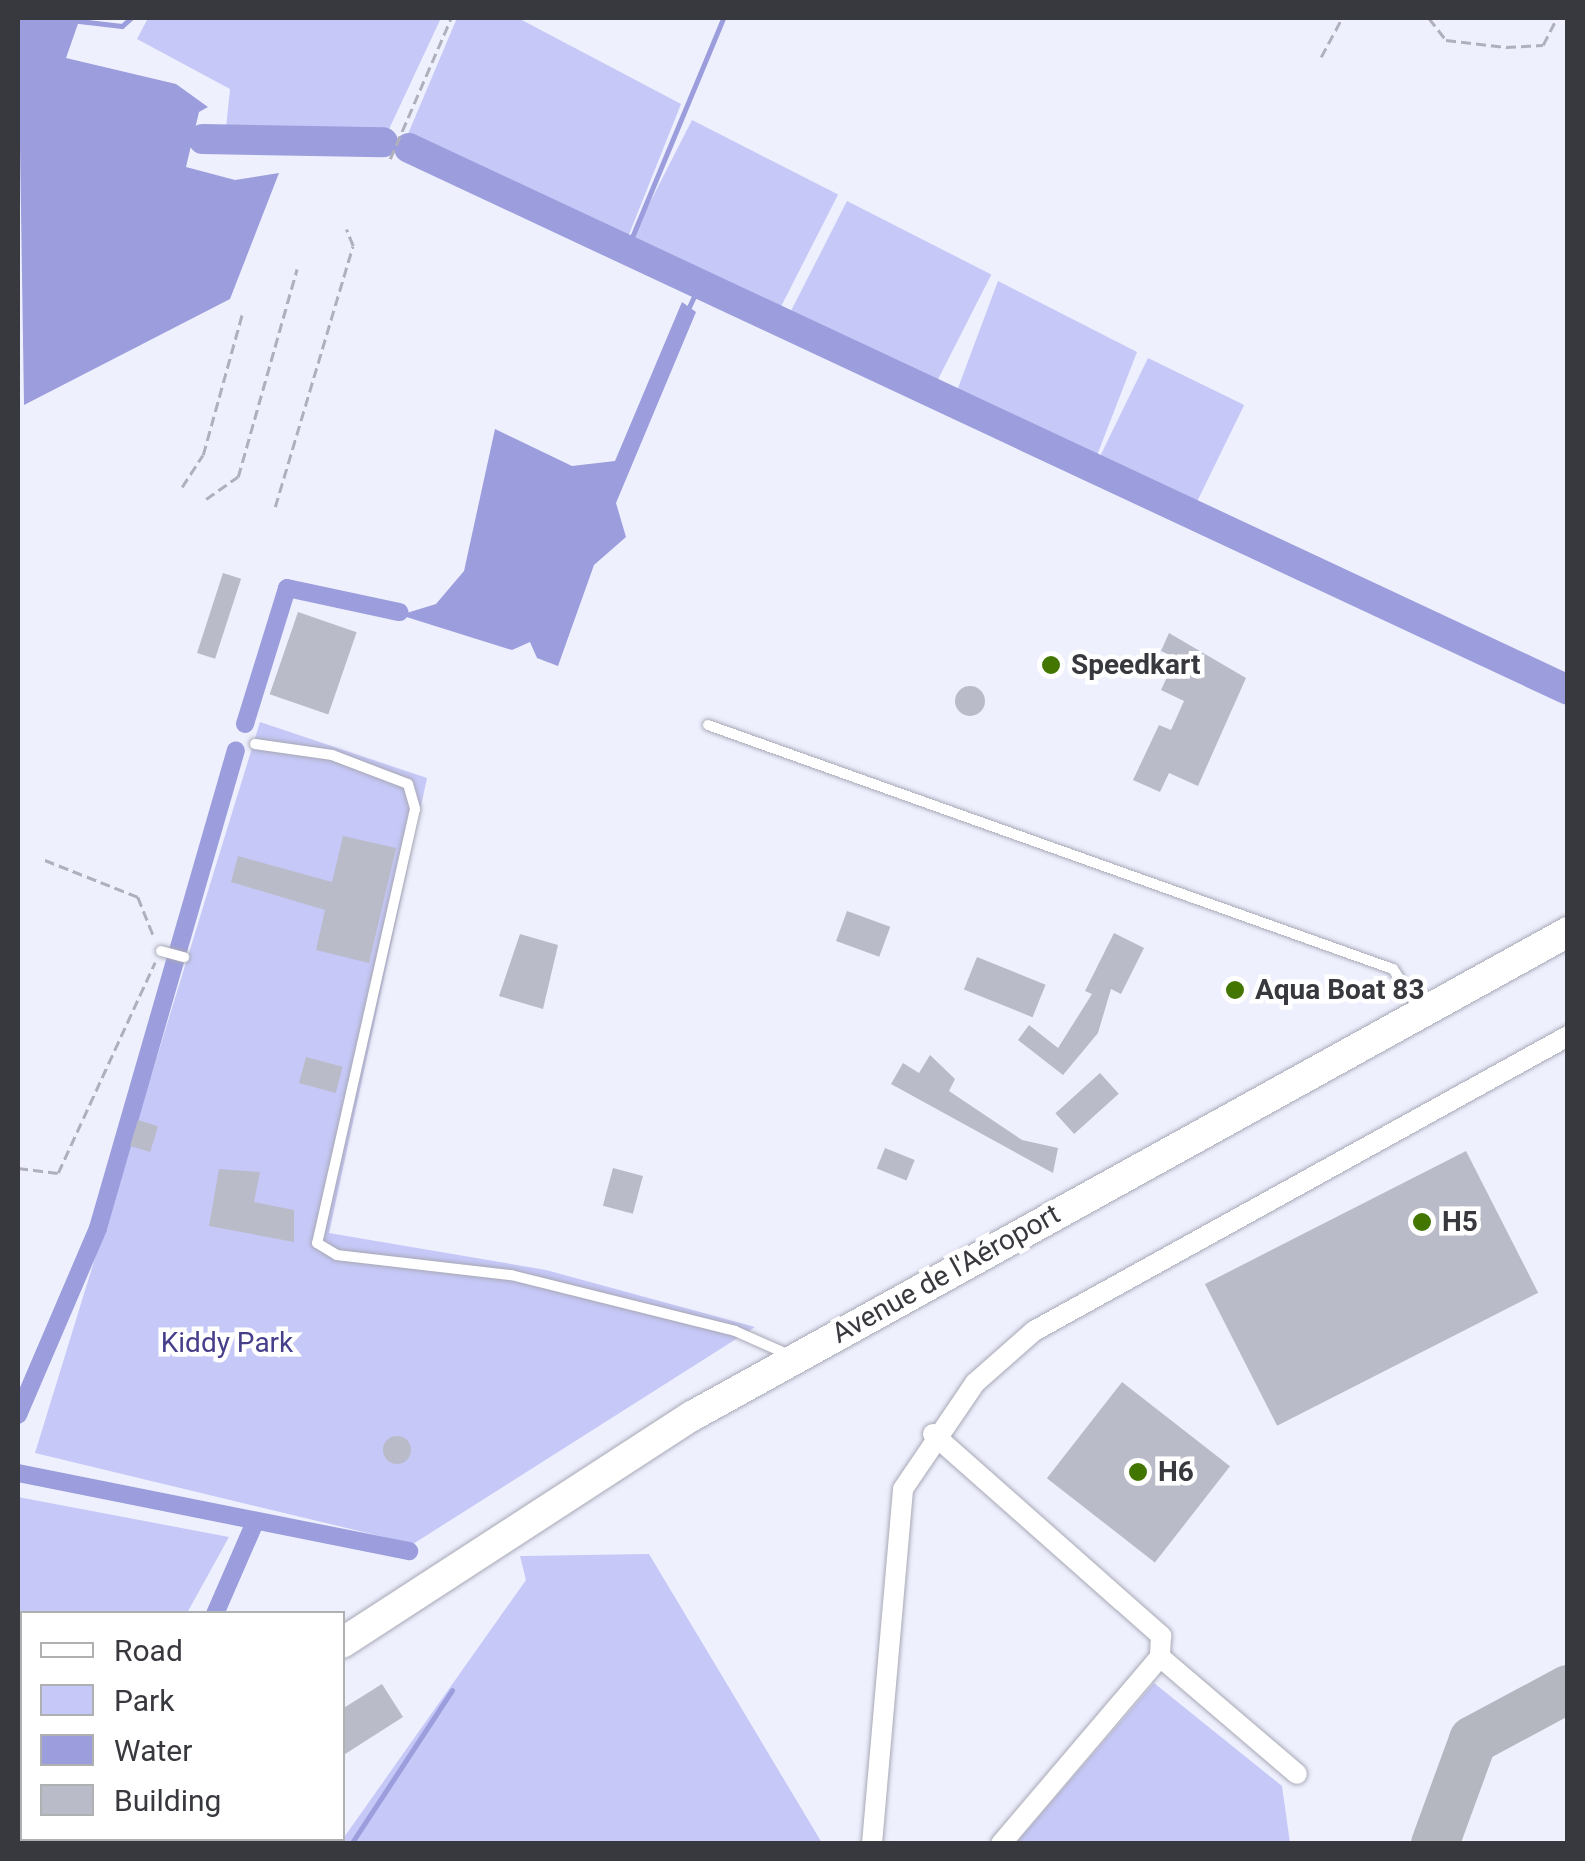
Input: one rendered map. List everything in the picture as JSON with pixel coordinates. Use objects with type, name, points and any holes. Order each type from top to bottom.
[{"type":"main road","name":"Avenue de l'Aéroport","points":[[345,1642],[794,1357],[1568,932]]},
{"type":"street","points":[[872,1844],[902,1490],[933,1434],[999,1356],[1034,1331],[1568,1036]]},
{"type":"street","points":[[933,1434],[1149,1617],[1160,1658],[1296,1774]]},
{"type":"street","points":[[1001,1844],[1160,1658]]},
{"type":"lane","points":[[708,725],[1393,969],[1422,1014]]},
{"type":"lane","points":[[255,744],[332,755],[408,784],[415,809],[318,1243],[337,1254],[511,1275],[735,1330],[794,1357]]},
{"type":"lane","points":[[160,951],[184,957]]},
{"type":"path","points":[[390,159],[451,18]]},
{"type":"path","points":[[1322,57],[1342,18]]},
{"type":"path","points":[[1429,18],[1446,40],[1506,47],[1543,44],[1557,18]]},
{"type":"path","points":[[275,507],[353,246],[346,229]]},
{"type":"path","points":[[206,499],[238,477],[298,269]]},
{"type":"path","points":[[182,488],[202,455],[243,311]]},
{"type":"path","points":[[18,1168],[58,1173],[160,951],[138,898],[45,860]]},
{"type":"green space","points":[[148,18],[441,18],[383,142],[226,128],[230,89],[137,39]]},
{"type":"green space","points":[[457,18],[518,18],[681,104],[624,247],[405,141]]},
{"type":"green space","points":[[692,120],[838,194],[776,317],[630,242]]},
{"type":"green space","points":[[847,201],[991,275],[931,392],[787,319]]},
{"type":"green space","points":[[998,281],[1137,352],[1096,458],[955,396]]},
{"type":"green space","points":[[1148,358],[1244,405],[1195,506],[1098,460]]},
{"type":"green space","name":"Kiddy Park","points":[[260,722],[427,778],[329,1233],[546,1270],[755,1327],[413,1544],[35,1453]]},
{"type":"green space","points":[[18,1497],[229,1537],[188,1611],[20,1611],[18,1760]]},
{"type":"green space","points":[[649,1554],[822,1843],[340,1843],[526,1580],[520,1556]]},
{"type":"green space","points":[[1154,1683],[1282,1786],[1290,1843],[1016,1843]]},
{"type":"water","points":[[18,18],[80,18],[66,58],[176,84],[208,107],[199,112],[186,167],[235,180],[279,173],[230,299],[24,405]]},
{"type":"water","points":[[682,302],[696,312],[616,503],[626,537],[594,565],[558,666],[537,658],[530,642],[512,650],[400,615],[436,604],[464,571],[495,429],[572,466],[615,461]]},
{"type":"building","points":[[223,573],[241,579],[215,659],[197,653]]},
{"type":"building","points":[[298,612],[357,632],[328,714],[270,694]]},
{"type":"building","points":[[1169,633],[1246,678],[1198,786],[1169,773],[1160,792],[1133,780],[1159,725],[1171,730],[1184,701],[1161,690],[1176,658],[1161,651]]},
{"type":"building","points":[[970,686],[980,691],[985,701],[980,711],[970,716],[960,711],[955,701],[960,691]]},
{"type":"building","points":[[343,836],[396,848],[369,963],[316,950],[325,910],[231,882],[238,856],[332,882]]},
{"type":"building","points":[[847,911],[890,927],[879,957],[836,941]]},
{"type":"building","points":[[1114,933],[1144,948],[1121,994],[1111,989],[1098,1033],[1063,1075],[1018,1040],[1029,1025],[1058,1048],[1092,994],[1085,991]]},
{"type":"building","points":[[520,934],[558,945],[543,1009],[499,996]]},
{"type":"building","points":[[977,957],[1046,985],[1033,1017],[964,989]]},
{"type":"building","points":[[930,1055],[955,1079],[949,1091],[1022,1140],[1058,1148],[1053,1173],[891,1084],[903,1063],[919,1073]]},
{"type":"building","points":[[306,1057],[343,1067],[336,1093],[299,1083]]},
{"type":"building","points":[[1100,1073],[1119,1094],[1074,1134],[1055,1113]]},
{"type":"building","points":[[138,1120],[158,1126],[150,1152],[130,1146]]},
{"type":"building","points":[[885,1148],[915,1160],[906,1180],[877,1168]]},
{"type":"building","name":"H5","points":[[1466,1151],[1538,1293],[1277,1426],[1205,1284]]},
{"type":"building","points":[[613,1168],[643,1176],[633,1214],[603,1206]]},
{"type":"building","points":[[219,1169],[260,1172],[254,1202],[294,1210],[294,1242],[209,1226]]},
{"type":"building","name":"H6","points":[[1122,1382],[1230,1466],[1155,1562],[1047,1478]]},
{"type":"building","points":[[397,1436],[407,1440],[411,1450],[407,1460],[397,1464],[387,1460],[383,1450],[387,1440]]},
{"type":"building","points":[[382,1684],[403,1717],[345,1754],[345,1707]]},
{"type":"waterway","points":[[79,21],[122,26],[131,18]]},
{"type":"waterway","points":[[625,254],[723,18]]},
{"type":"waterway","points":[[203,139],[383,142]]},
{"type":"waterway","points":[[409,148],[1568,690]]},
{"type":"waterway","points":[[689,307],[697,290]]},
{"type":"waterway","points":[[245,724],[287,588],[399,612]]},
{"type":"waterway","points":[[18,1415],[98,1228],[236,751]]},
{"type":"waterway","points":[[18,1473],[409,1551]]},
{"type":"waterway","points":[[216,1611],[255,1522]]},
{"type":"waterway","points":[[351,1844],[452,1690]]},
{"type":"taxiway","points":[[1435,1844],[1473,1740],[1568,1689]]},
{"type":"place","name":"Speedkart","points":[[1051,665]]},
{"type":"place","name":"Aqua Boat 83","points":[[1235,990]]},
{"type":"place","name":"H5","points":[[1422,1222]]},
{"type":"place","name":"H6","points":[[1138,1472]]}]
